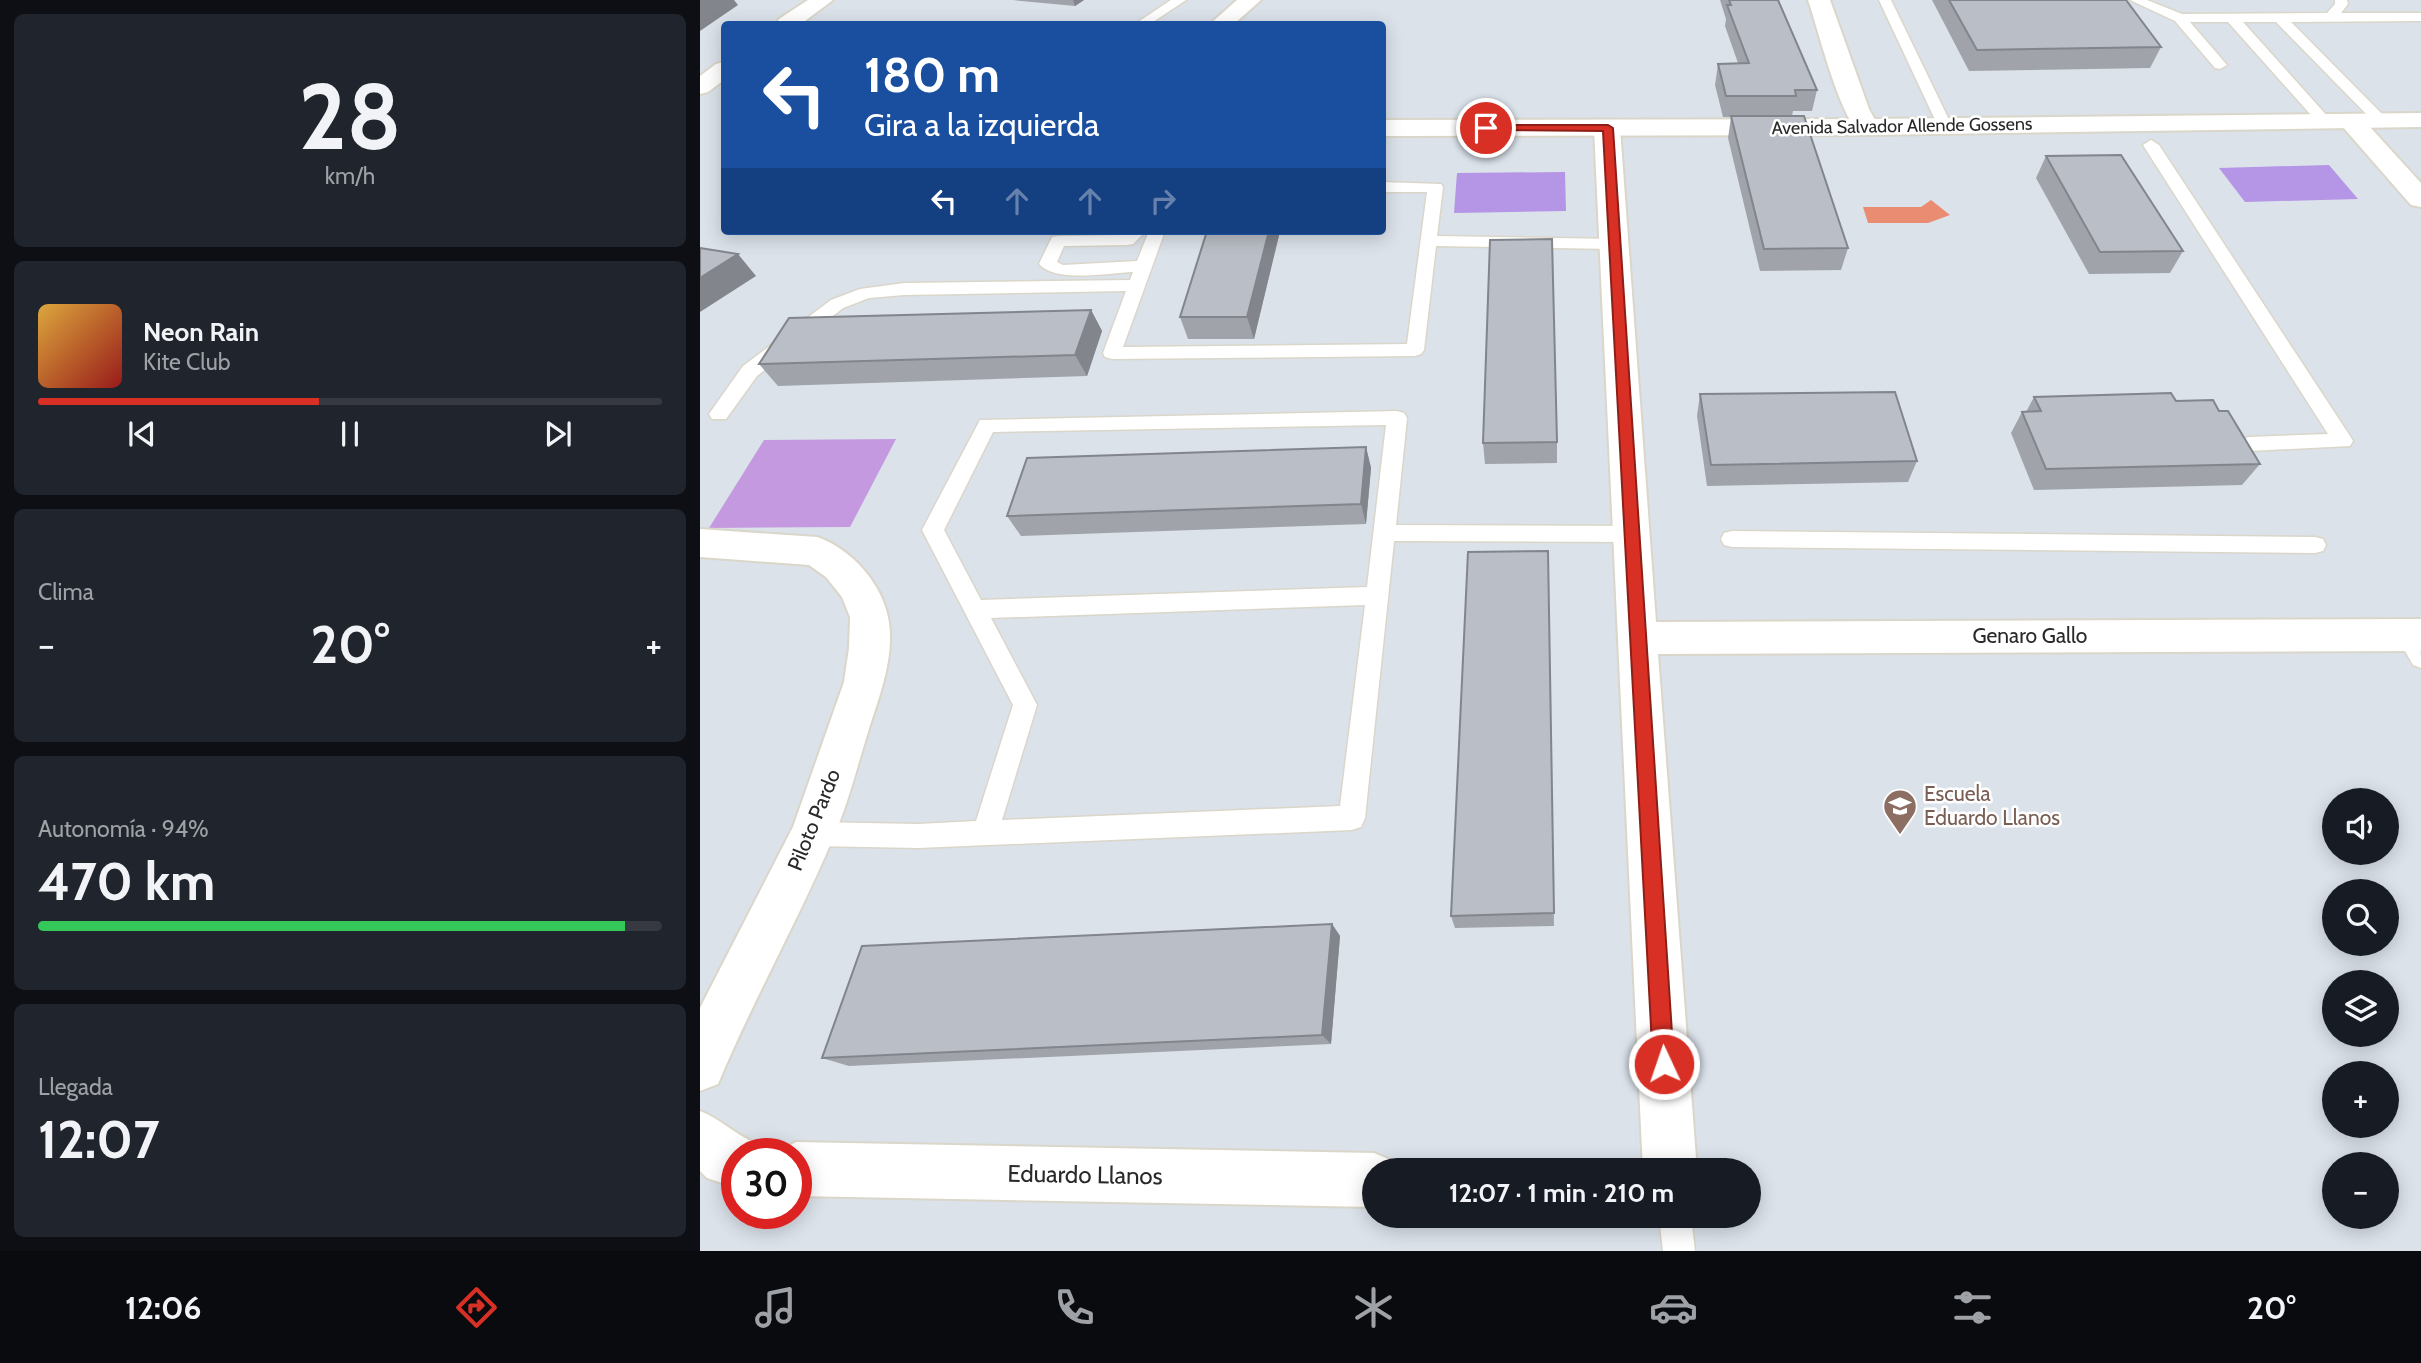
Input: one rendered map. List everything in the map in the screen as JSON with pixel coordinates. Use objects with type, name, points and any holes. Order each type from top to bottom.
[{"type":"street","points":[[791,21],[822,0]]},
{"type":"street","points":[[1225,21],[1250,0]]},
{"type":"street","points":[[1819,0],[1857,109],[1866,127]]},
{"type":"street","points":[[700,87],[721,71]]},
{"type":"street","name":"Avenida Salvador Allende Gossens","points":[[1386,128],[1608,138],[2151,145],[2376,132],[2421,120]]},
{"type":"street","name":"Avenida Salvador Allende Gossens","points":[[1386,145],[1866,127],[2324,121],[2351,121],[2376,132],[2421,142]]},
{"type":"street","points":[[2376,132],[2421,199]]},
{"type":"street","points":[[1608,138],[1669,1158]]},
{"type":"street","name":"Piloto Pardo","points":[[700,543],[817,551],[839,567],[857,590],[869,617],[869,648],[864,682],[813,834],[722,1015],[700,1066]]},
{"type":"street","name":"Genaro Gallo","points":[[1639,638],[2416,642]]},
{"type":"street","points":[[700,1137],[721,1155]]},
{"type":"street","name":"Eduardo Llanos","points":[[812,1169],[1362,1180]]},
{"type":"lane","points":[[1147,21],[1180,0]]},
{"type":"lane","points":[[1885,0],[1945,126]]},
{"type":"lane","points":[[2136,0],[2180,18],[2421,17]]},
{"type":"lane","points":[[2331,18],[2342,4],[2341,0]]},
{"type":"lane","points":[[2180,18],[2220,65]]},
{"type":"lane","points":[[2280,18],[2376,132]]},
{"type":"lane","points":[[2232,19],[2324,121]]},
{"type":"lane","points":[[2151,145],[2343,441],[2249,444]]},
{"type":"lane","points":[[1156,235],[1112,353],[1415,350],[1435,187],[1386,187]]},
{"type":"lane","points":[[1133,235],[1127,240],[1059,236],[1047,264],[1060,270],[1144,267]]},
{"type":"lane","points":[[1428,242],[1614,243]]},
{"type":"lane","points":[[719,414],[750,371],[837,304],[866,293],[904,289],[1137,285]]},
{"type":"lane","points":[[813,834],[918,835],[1352,818],[1398,418],[987,425],[933,530],[1025,705],[986,831]]},
{"type":"lane","points":[[1385,533],[1633,534]]},
{"type":"lane","points":[[1731,539],[2315,545]]},
{"type":"lane","points":[[975,609],[1377,596]]},
{"type":"lane","points":[[1676,1228],[1679,1251]]},
{"type":"shaded area","points":[[2329,165],[2358,199],[2245,202],[2219,168]]},
{"type":"shaded area","points":[[1565,172],[1566,211],[1454,213],[1457,173]]},
{"type":"shaded area","points":[[1931,200],[1950,215],[1928,223],[1868,223],[1863,207],[1921,207]]},
{"type":"shaded area","points":[[896,439],[850,527],[709,528],[764,440]]},
{"type":"building","points":[[1729,0],[1778,0],[1817,90],[1795,90],[1796,96],[1726,96],[1718,64],[1749,63],[1727,5],[1731,5]]},
{"type":"building","points":[[1949,0],[2126,0],[2161,47],[1977,50]]},
{"type":"building","points":[[1731,116],[1804,116],[1848,248],[1764,249]]},
{"type":"building","points":[[2121,155],[2183,251],[2100,252],[2046,156]]},
{"type":"building","points":[[1206,235],[1268,235],[1247,317],[1180,317]]},
{"type":"building","points":[[1552,239],[1557,442],[1483,443],[1490,240]]},
{"type":"building","points":[[700,248],[738,254],[700,278]]},
{"type":"building","points":[[1091,310],[1075,355],[759,364],[789,318]]},
{"type":"building","points":[[1895,392],[1917,461],[1711,465],[1700,394]]},
{"type":"building","points":[[2171,393],[2176,401],[2213,400],[2219,411],[2228,411],[2260,464],[2046,469],[2022,412],[2041,411],[2034,397]]},
{"type":"building","points":[[1366,447],[1361,504],[1007,516],[1027,458]]},
{"type":"building","points":[[1548,551],[1554,913],[1451,916],[1468,552]]},
{"type":"building","points":[[1332,924],[1322,1035],[822,1058],[862,946]]},
{"type":"place","name":"Escuela Eduardo Llanos","points":[[1900,836]]},
{"type":"route","points":[[1486,128],[1608,128],[1664,1064]]}]
